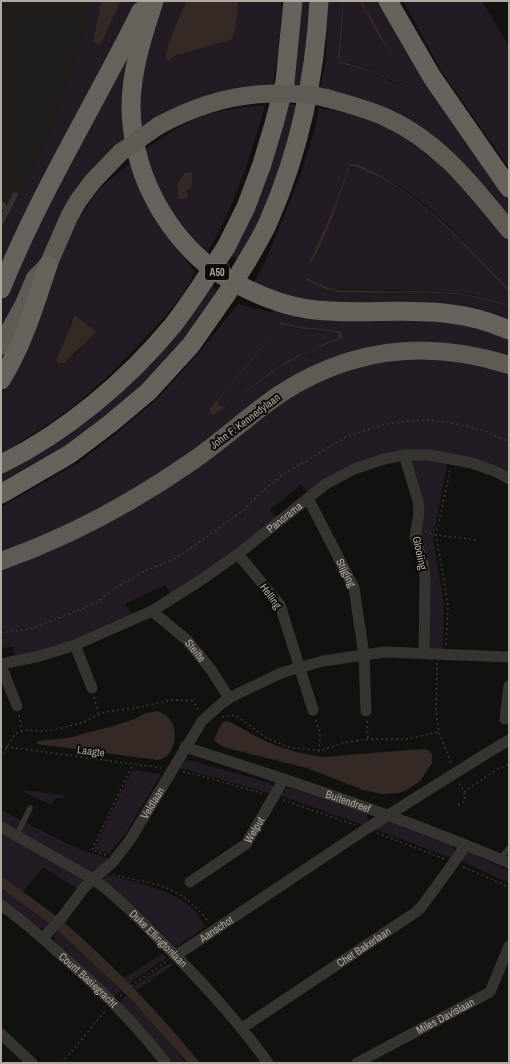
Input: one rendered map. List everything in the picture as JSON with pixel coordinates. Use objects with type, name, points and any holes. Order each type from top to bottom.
[{"type":"highway","points":[[1,289],[48,186],[112,68],[146,1]]},
{"type":"highway","name":"A50","points":[[154,1],[137,58],[132,89],[132,128],[144,176],[158,207],[178,235],[207,265],[222,276],[258,294],[285,304],[307,309],[356,312],[450,313],[472,318],[509,330]]},
{"type":"highway","name":"A50","points":[[1,464],[62,427],[115,385],[154,347],[173,324],[226,247],[246,207],[262,164],[272,130],[285,82],[293,1]]},
{"type":"highway","name":"A50","points":[[1,494],[70,454],[111,423],[148,392],[191,345],[226,295],[247,262],[270,219],[288,172],[302,124],[314,61],[319,1]]},
{"type":"highway","points":[[388,1],[432,77],[509,188]]},
{"type":"highway","points":[[1,380],[11,364],[34,309],[48,265],[60,237],[78,201],[93,181],[121,152],[143,135],[176,116],[220,100],[239,96],[263,94],[286,93],[314,95],[365,109],[388,118],[430,143],[447,158],[466,177],[509,230]]},
{"type":"highway","points":[[1,346],[24,304],[35,278],[48,265]]},
{"type":"highway","name":"John F. Kennedylaan","points":[[1,561],[22,554],[79,529],[127,503],[192,462],[280,394],[314,375],[347,362],[387,352],[429,350],[448,351],[470,355],[509,365]]},
{"type":"street","name":"Panorama","points":[[17,706],[1,665],[40,656],[75,645],[152,611],[201,580],[238,554],[326,484],[354,469],[384,459],[404,455],[428,455],[452,458],[472,463],[497,472],[509,479]]},
{"type":"street","name":"Glooiing","points":[[404,455],[418,501],[419,513],[415,537],[423,563],[425,578],[424,653]]},
{"type":"street","name":"Stijging","points":[[308,498],[354,588],[364,655]]},
{"type":"street","name":"Helling","points":[[238,554],[280,605],[299,668]]},
{"type":"street","name":"Steilte","points":[[152,611],[187,640],[212,671],[229,698]]},
{"type":"street","points":[[75,645],[92,688]]},
{"type":"street","points":[[185,747],[202,721],[229,698],[281,673],[323,661],[384,652],[509,657]]},
{"type":"street","points":[[364,655],[366,711]]},
{"type":"street","points":[[299,668],[313,710]]},
{"type":"street","points":[[505,719],[509,686]]},
{"type":"street","points":[[388,815],[456,778],[509,740]]},
{"type":"street","name":"Veldlaan","points":[[98,876],[130,840],[173,770],[185,747]]},
{"type":"street","name":"Buitendreef","points":[[185,747],[388,815],[504,861]]},
{"type":"street","name":"Welput","points":[[190,882],[246,844],[284,779]]},
{"type":"street","name":"Aanschot","points":[[177,955],[388,815]]},
{"type":"street","points":[[1,827],[98,876],[84,888],[63,916],[43,938]]},
{"type":"street","name":"Chet Bakerlaan","points":[[242,1028],[416,912],[466,845]]},
{"type":"street","name":"Duke Ellingtonlaan","points":[[98,876],[121,902],[177,955],[242,1028],[268,1063]]},
{"type":"street","name":"Count Basiegracht","points":[[1,905],[117,999],[166,1063]]},
{"type":"street","name":"Miles Davislaan","points":[[357,1063],[490,992],[509,946]]},
{"type":"street","points":[[4,1042],[32,1063]]},
{"type":"lane","points":[[1,222],[15,195]]},
{"type":"lane","points":[[1,203],[8,211]]},
{"type":"lane","points":[[17,835],[30,808]]},
{"type":"lane","points":[[504,861],[509,848]]},
{"type":"path","points":[[1,633],[34,628],[96,604],[115,588],[143,572],[178,557],[245,509],[260,493],[284,474],[346,437],[381,425],[427,420],[447,422],[483,430],[509,442]]},
{"type":"path","name":"Glooiing","points":[[442,654],[448,605],[436,535],[452,458]]},
{"type":"path","points":[[416,528],[436,535],[478,540]]},
{"type":"path","points":[[442,654],[436,712],[439,732],[456,778],[464,792],[465,801],[458,805]]},
{"type":"path","points":[[1,759],[15,734],[22,731],[60,729],[84,722],[93,716],[100,715],[105,712],[181,699],[193,701],[204,719],[232,716],[238,717],[264,737],[288,747],[319,751],[343,743],[368,739],[406,739],[439,732]]},
{"type":"path","points":[[97,708],[100,715]]},
{"type":"path","points":[[313,710],[320,733],[319,751]]},
{"type":"path","points":[[20,720],[22,731]]},
{"type":"path","points":[[368,730],[368,739]]},
{"type":"path","name":"Laagte","points":[[1,746],[173,770]]},
{"type":"path","points":[[116,857],[92,850],[133,764]]},
{"type":"path","points":[[464,792],[496,770],[509,764]]},
{"type":"path","name":"Buitendreef","points":[[366,829],[509,886]]},
{"type":"path","points":[[98,876],[152,884],[178,893],[192,904],[214,930]]},
{"type":"path","points":[[62,1063],[117,999],[135,983],[177,955]]},
{"type":"shaded area","points":[[1,1],[95,1],[86,55],[1,247]]},
{"type":"shaded area","points":[[91,1],[101,1],[93,42],[114,16],[121,1],[142,1],[1,282],[1,231],[30,179],[58,115],[88,23]]},
{"type":"shaded area","points":[[101,1],[121,1],[100,45],[93,42]]},
{"type":"shaded area","points":[[160,1],[186,1],[169,42],[165,58],[171,59],[176,55],[233,35],[235,32],[239,1],[282,1],[279,50],[272,89],[157,117],[138,127],[136,116],[148,36]]},
{"type":"shaded area","points":[[186,1],[239,1],[235,32],[231,40],[176,55],[168,61],[165,58],[169,42]]},
{"type":"shaded area","points":[[297,1],[312,1],[302,87],[287,86]]},
{"type":"shaded area","points":[[328,1],[343,1],[338,58],[340,61],[344,1],[360,1],[386,48],[401,70],[362,1],[382,1],[482,162],[509,200],[509,223],[469,173],[320,89],[326,59]],"holes":[[[340,61],[369,70],[395,80],[415,92],[369,71],[342,64]]]},
{"type":"shaded area","points":[[343,1],[340,61],[369,70],[395,80],[415,92],[394,81],[369,71],[340,63],[338,58]]},
{"type":"shaded area","points":[[360,1],[362,1],[401,71],[376,31]]},
{"type":"shaded area","points":[[403,1],[482,1],[509,47],[509,168],[442,72]]},
{"type":"shaded area","points":[[135,31],[126,137],[115,147],[62,212],[20,303],[1,336],[1,296]]},
{"type":"shaded area","points":[[285,104],[299,105],[282,170],[242,261],[231,256]]},
{"type":"shaded area","points":[[265,105],[240,184],[224,222],[204,258],[169,216],[143,151],[173,130],[193,120],[219,111]],"holes":[[[191,172],[193,174],[191,188],[177,195],[177,184],[185,173]]]},
{"type":"shaded area","points":[[319,108],[361,115],[393,128],[425,149],[460,180],[509,239],[509,289],[428,207],[397,185],[354,163],[348,167],[336,202],[308,266],[338,203],[350,166],[354,166],[398,188],[428,211],[470,251],[509,292],[509,306],[474,295],[437,291],[332,289],[309,278],[328,290],[338,292],[446,293],[488,300],[509,307],[509,324],[329,306],[251,286],[265,262],[301,174],[315,128]]},
{"type":"shaded area","points":[[133,161],[161,224],[195,273],[165,317],[103,380],[80,401],[60,416],[1,453],[1,395],[18,367],[64,246],[78,220],[101,187]],"holes":[[[72,320],[82,347],[62,364],[56,360]]]},
{"type":"shaded area","points":[[351,163],[376,173],[402,189],[435,215],[509,289],[509,292],[456,237],[428,211],[398,188],[354,166],[350,166],[325,236],[313,260],[308,266],[336,202],[348,167]]},
{"type":"shaded area","points":[[191,172],[193,174],[191,188],[187,190],[188,197],[180,199],[177,195],[177,184],[185,173]]},
{"type":"shaded area","points":[[307,278],[332,289],[450,292],[479,297],[509,306],[509,307],[488,300],[446,293],[338,292],[328,290],[306,280]]},
{"type":"shaded area","points":[[213,287],[219,291],[186,340],[143,387],[106,420],[1,487],[1,471],[11,467]]},
{"type":"shaded area","points":[[238,304],[273,313],[274,310],[449,319],[509,338],[509,361],[366,350],[125,499],[1,555],[1,507],[78,463],[115,435],[157,399],[199,353]],"holes":[[[280,323],[341,331],[343,338],[310,351],[278,368],[216,414],[212,406],[271,335],[270,339],[219,399],[219,406],[226,406],[288,360],[339,337],[336,332],[300,330]]]},
{"type":"shaded area","points":[[75,315],[96,332],[64,363],[59,364],[56,360]]},
{"type":"shaded area","points":[[280,322],[295,326],[341,331],[343,338],[310,351],[278,368],[216,414],[213,415],[210,413],[212,406],[271,335],[270,339],[219,399],[218,402],[220,406],[226,406],[288,360],[339,337],[336,332],[301,329],[279,324]]},
{"type":"shaded area","points":[[448,357],[509,373],[509,475],[409,452],[308,493],[301,484],[270,510],[277,519],[258,535],[171,594],[165,585],[125,604],[133,616],[66,645],[16,657],[13,646],[1,649],[1,566],[23,559],[298,389],[367,362]]},
{"type":"shaded area","points":[[410,459],[448,461],[433,538],[444,605],[443,650],[427,649]]},
{"type":"shaded area","points":[[158,711],[170,719],[173,724],[175,736],[173,747],[170,752],[164,758],[158,760],[37,744],[38,741],[68,738],[113,726],[135,719],[146,713]]},
{"type":"shaded area","points":[[226,721],[277,746],[296,752],[322,757],[423,749],[428,750],[432,754],[432,763],[420,781],[407,790],[399,793],[382,794],[363,790],[307,768],[227,748],[218,744],[214,739],[222,723]]},
{"type":"shaded area","points":[[189,760],[270,783],[275,790],[272,794],[180,768],[185,761]]},
{"type":"shaded area","points":[[132,770],[161,774],[127,831],[109,854],[94,849]]},
{"type":"shaded area","points":[[290,788],[366,812],[369,821],[363,825],[281,796],[286,789]]},
{"type":"shaded area","points":[[24,790],[64,795],[63,799],[56,797],[52,805],[23,792]]},
{"type":"shaded area","points":[[1,810],[74,847],[110,859],[93,872],[89,872],[1,824]]},
{"type":"shaded area","points":[[383,823],[393,823],[451,844],[454,849],[454,854],[451,858],[374,829]]},
{"type":"shaded area","points":[[1,832],[83,879],[79,890],[43,867],[23,892],[1,876]]},
{"type":"shaded area","points":[[466,853],[470,853],[509,871],[509,883],[461,861]]},
{"type":"shaded area","points":[[107,875],[153,887],[175,896],[193,909],[205,927],[176,947],[128,900],[112,890],[103,881]]},
{"type":"shaded area","points":[[1,876],[64,922],[99,953],[144,999],[200,1063],[188,1063],[129,997],[75,946],[49,923],[1,888]]},
{"type":"shaded area","points":[[1,888],[49,923],[44,928],[38,928],[1,900]]},
{"type":"shaded area","points":[[58,930],[120,988],[128,982],[124,978],[162,954],[167,958],[135,979],[114,996],[56,943],[54,936]]},
{"type":"shaded area","points":[[171,962],[173,965],[137,990],[135,989],[128,996],[166,1038],[186,1063],[173,1063],[121,1002],[130,990]]}]
